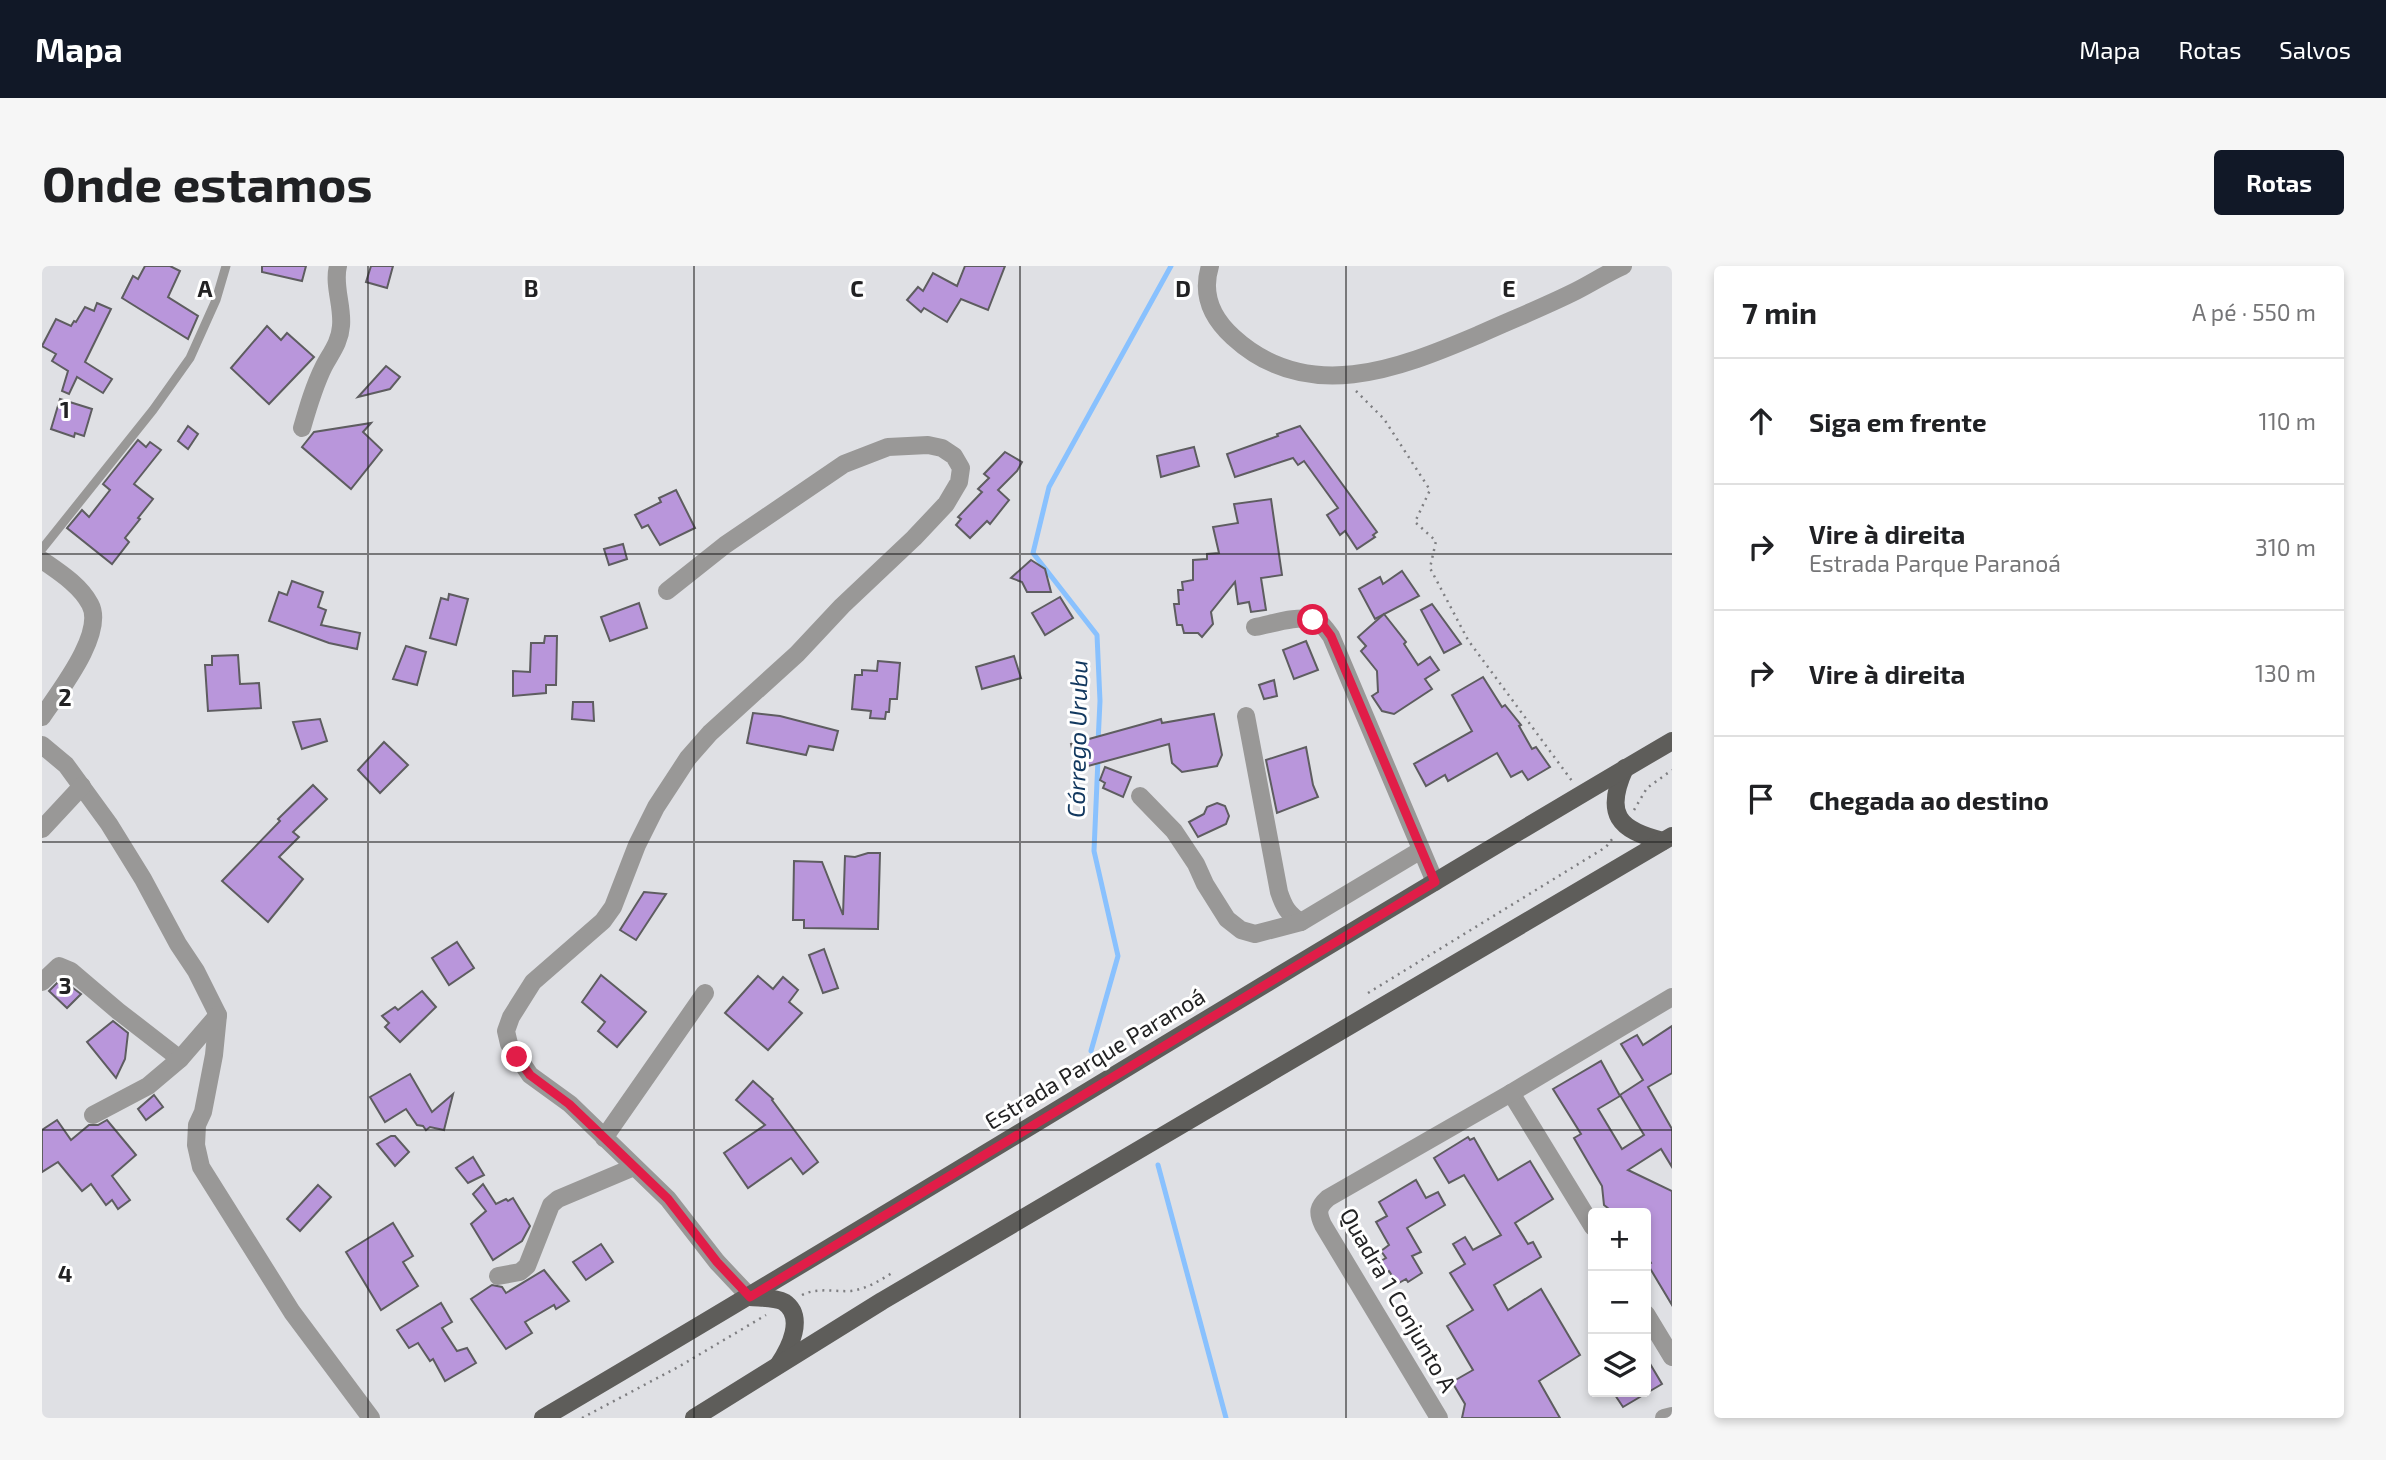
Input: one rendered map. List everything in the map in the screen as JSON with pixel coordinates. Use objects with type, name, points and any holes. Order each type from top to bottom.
[{"type":"main road","name":"Estrada Parque Paranoá","points":[[543,1418],[750,1297],[1072,1100],[1672,741]]},
{"type":"main road","points":[[1625,768],[1618,783],[1616,798],[1617,811],[1623,826],[1640,835],[1668,838]]},
{"type":"main road","points":[[694,1418],[882,1301],[1668,838]]},
{"type":"main road","points":[[750,1297],[775,1299],[786,1303],[795,1321],[788,1349],[777,1367]]},
{"type":"street","points":[[302,428],[319,378],[337,344],[341,326],[336,282],[338,266]]},
{"type":"street","points":[[1210,266],[1207,291],[1209,306],[1219,324],[1243,347],[1302,374],[1342,376],[1379,370],[1450,347],[1577,291],[1623,266]]},
{"type":"street","points":[[667,591],[725,545],[844,464],[888,447],[928,444],[942,448],[954,456],[961,468],[959,482],[946,504],[915,538],[797,654],[710,733],[688,758],[656,807],[637,845],[613,907],[603,921],[533,982],[511,1017],[506,1031],[509,1044],[530,1075],[569,1104],[668,1199],[717,1262],[750,1297]]},
{"type":"street","points":[[42,560],[72,582],[90,603],[94,614],[89,638],[74,670],[42,717]]},
{"type":"street","points":[[1255,627],[1300,619],[1313,620],[1322,624],[1331,636],[1435,882]]},
{"type":"street","points":[[1246,716],[1279,892],[1283,906],[1301,922]]},
{"type":"street","points":[[42,745],[66,765],[82,786],[143,879],[178,944],[197,971],[218,1015],[214,1055],[203,1112],[197,1125],[196,1145],[201,1167],[292,1312],[371,1418]]},
{"type":"street","points":[[42,829],[82,786]]},
{"type":"street","points":[[1140,796],[1174,831],[1227,919],[1241,930],[1255,934],[1301,922],[1421,850]]},
{"type":"street","points":[[42,982],[60,966],[71,971],[180,1059]]},
{"type":"street","points":[[604,1138],[705,993]]},
{"type":"street","points":[[1588,1219],[1511,1093],[1672,997]]},
{"type":"street","points":[[93,1115],[148,1086],[180,1059],[218,1015]]},
{"type":"street","name":"Quadra 1 Conjunto A","points":[[1439,1418],[1323,1225],[1318,1216],[1320,1206],[1328,1198],[1511,1093]]},
{"type":"street","points":[[498,1276],[520,1272],[527,1266],[547,1213],[558,1199],[634,1167]]},
{"type":"street","points":[[1651,1322],[1672,1357]]},
{"type":"street","points":[[1664,1418],[1672,1416]]},
{"type":"lane","points":[[42,549],[153,410],[190,358],[216,300],[226,266]]},
{"type":"path","points":[[1342,376],[1384,419],[1430,490],[1415,522],[1436,541],[1430,568],[1468,640],[1581,794]]},
{"type":"path","points":[[1359,999],[1606,846],[1623,826],[1647,788],[1672,770]]},
{"type":"path","points":[[582,1418],[813,1290],[852,1291],[869,1287],[892,1273]]},
{"type":"building","points":[[145,266],[170,266],[180,271],[168,297],[198,316],[188,339],[122,298],[133,276],[138,279]]},
{"type":"building","points":[[262,266],[306,266],[302,281],[262,272]]},
{"type":"building","points":[[371,266],[393,266],[387,288],[366,282]]},
{"type":"building","points":[[965,266],[1005,266],[988,310],[961,299],[947,322],[924,308],[921,312],[907,300],[918,287],[923,291],[933,273],[957,286]]},
{"type":"building","points":[[97,303],[111,309],[85,362],[112,379],[103,393],[77,377],[69,394],[62,391],[68,371],[52,361],[56,354],[42,346],[56,319],[71,326],[85,307],[94,311]]},
{"type":"building","points":[[267,326],[281,340],[287,333],[314,357],[269,404],[231,368]]},
{"type":"building","points":[[386,366],[400,377],[390,389],[358,397]]},
{"type":"building","points":[[60,399],[92,409],[84,436],[75,433],[74,437],[51,429]]},
{"type":"building","points":[[371,423],[363,432],[382,450],[351,489],[302,447],[314,432]]},
{"type":"building","points":[[188,426],[198,434],[188,449],[178,441]]},
{"type":"building","points":[[1300,426],[1377,532],[1373,535],[1375,537],[1357,549],[1345,531],[1340,535],[1327,515],[1338,508],[1304,461],[1298,465],[1293,458],[1235,477],[1227,454]]},
{"type":"building","points":[[138,440],[146,447],[150,442],[161,450],[134,484],[153,499],[125,538],[129,542],[112,564],[67,528],[82,510],[89,517],[110,490],[103,484]]},
{"type":"building","points":[[1194,447],[1199,466],[1161,477],[1157,456]]},
{"type":"building","points":[[1005,452],[1022,462],[998,490],[1009,500],[990,524],[987,521],[970,538],[956,525],[961,519],[958,517],[982,492],[978,489],[989,478],[984,474]]},
{"type":"building","points":[[676,490],[695,528],[660,545],[648,525],[642,528],[635,515],[661,502],[659,498]]},
{"type":"building","points":[[1271,499],[1282,575],[1261,578],[1266,610],[1251,612],[1249,602],[1238,604],[1235,582],[1211,612],[1213,624],[1202,637],[1198,633],[1184,633],[1182,625],[1177,625],[1174,604],[1179,604],[1178,590],[1183,590],[1182,582],[1193,580],[1193,560],[1207,559],[1207,554],[1219,553],[1213,527],[1238,523],[1234,504]]},
{"type":"building","points":[[623,544],[627,559],[609,565],[604,549]]},
{"type":"building","points":[[1031,560],[1045,569],[1051,592],[1027,592],[1022,582],[1011,578]]},
{"type":"building","points":[[1402,571],[1419,596],[1375,619],[1359,589],[1380,577],[1383,584]]},
{"type":"building","points":[[292,581],[323,592],[318,607],[326,610],[321,625],[360,633],[357,649],[329,643],[269,621],[279,592],[287,595]]},
{"type":"building","points":[[449,594],[468,599],[456,645],[430,638],[441,598],[448,600]]},
{"type":"building","points":[[1060,597],[1073,618],[1045,635],[1032,613]]},
{"type":"building","points":[[639,603],[647,628],[610,641],[601,617]]},
{"type":"building","points":[[1432,604],[1461,644],[1444,653],[1421,610]]},
{"type":"building","points":[[1384,614],[1406,642],[1404,644],[1418,665],[1430,657],[1439,670],[1425,679],[1432,689],[1394,714],[1382,711],[1372,696],[1378,692],[1377,671],[1361,651],[1366,646],[1358,637]]},
{"type":"building","points":[[545,636],[557,636],[556,685],[546,685],[546,693],[513,696],[513,671],[530,672],[531,643],[544,643]]},
{"type":"building","points":[[1306,641],[1318,670],[1294,679],[1283,650]]},
{"type":"building","points":[[406,646],[426,652],[417,685],[393,679]]},
{"type":"building","points":[[238,655],[240,684],[259,683],[261,708],[208,711],[205,665],[212,665],[212,656]]},
{"type":"building","points":[[1014,656],[1021,678],[982,689],[976,667]]},
{"type":"building","points":[[878,661],[900,663],[897,699],[890,699],[889,712],[886,712],[885,719],[870,718],[871,711],[852,709],[855,675],[862,675],[862,670],[877,671]]},
{"type":"building","points":[[1483,677],[1502,707],[1505,705],[1521,725],[1519,726],[1532,749],[1536,747],[1550,767],[1528,780],[1522,771],[1511,777],[1497,753],[1448,781],[1445,775],[1426,786],[1414,764],[1472,731],[1452,695]]},
{"type":"building","points":[[1274,680],[1277,696],[1264,699],[1259,685]]},
{"type":"building","points":[[573,702],[593,702],[594,721],[572,719]]},
{"type":"building","points":[[753,713],[780,716],[838,731],[833,750],[809,746],[806,755],[747,743]]},
{"type":"building","points":[[1214,714],[1222,755],[1217,766],[1182,772],[1172,763],[1169,744],[1077,769],[1071,744],[1161,719],[1162,723]]},
{"type":"building","points":[[320,719],[327,741],[302,749],[293,722]]},
{"type":"building","points":[[384,742],[408,765],[380,793],[358,770]]},
{"type":"building","points":[[1306,747],[1318,797],[1277,813],[1266,760]]},
{"type":"building","points":[[1105,767],[1131,777],[1123,797],[1103,788],[1105,783],[1100,780]]},
{"type":"building","points":[[313,785],[327,799],[293,832],[299,837],[279,857],[303,879],[268,922],[222,881]]},
{"type":"building","points":[[1217,803],[1225,806],[1229,816],[1226,824],[1198,837],[1189,822],[1204,814],[1207,807]]},
{"type":"building","points":[[880,853],[878,929],[804,928],[804,920],[793,920],[794,861],[822,862],[843,915],[845,856],[855,857]]},
{"type":"building","points":[[644,892],[666,894],[636,940],[620,930]]},
{"type":"building","points":[[457,942],[474,968],[449,985],[432,958]]},
{"type":"building","points":[[824,949],[838,988],[823,993],[809,955]]},
{"type":"building","points":[[601,975],[646,1012],[617,1047],[598,1031],[605,1022],[582,1002]]},
{"type":"building","points":[[758,976],[773,989],[783,977],[798,990],[789,1002],[802,1013],[768,1050],[725,1013]]},
{"type":"building","points":[[61,979],[81,994],[67,1008],[49,991]]},
{"type":"building","points":[[422,991],[436,1007],[400,1042],[385,1027],[389,1023],[382,1016],[395,1007],[398,1010]]},
{"type":"building","points":[[113,1021],[128,1033],[125,1059],[116,1078],[87,1042]]},
{"type":"building","points":[[1672,1026],[1672,1073],[1648,1087],[1672,1129],[1672,1167],[1661,1149],[1628,1170],[1672,1191],[1672,1305],[1651,1270],[1651,1208],[1608,1208],[1604,1205],[1602,1186],[1574,1138],[1581,1134],[1553,1089],[1601,1061],[1620,1096],[1598,1109],[1622,1149],[1644,1135],[1620,1095],[1643,1080],[1621,1044],[1637,1035],[1643,1045]]},
{"type":"building","points":[[410,1074],[432,1112],[453,1094],[444,1130],[430,1127],[426,1130],[417,1125],[406,1109],[385,1122],[370,1097]]},
{"type":"building","points":[[753,1081],[773,1099],[818,1162],[803,1174],[791,1158],[748,1188],[724,1153],[765,1125],[736,1100]]},
{"type":"building","points":[[154,1095],[163,1107],[146,1120],[138,1109]]},
{"type":"building","points":[[57,1120],[71,1140],[89,1125],[98,1125],[107,1120],[136,1155],[112,1176],[130,1200],[118,1209],[112,1200],[106,1205],[91,1184],[82,1191],[58,1162],[42,1172],[42,1130]]},
{"type":"building","points":[[395,1136],[409,1152],[395,1166],[377,1144]]},
{"type":"building","points":[[1468,1137],[1470,1140],[1474,1138],[1498,1180],[1530,1161],[1553,1199],[1515,1223],[1528,1244],[1533,1242],[1541,1257],[1494,1285],[1508,1310],[1541,1289],[1580,1355],[1539,1381],[1560,1418],[1462,1418],[1465,1404],[1452,1382],[1473,1370],[1447,1326],[1473,1310],[1450,1273],[1465,1264],[1453,1244],[1465,1237],[1473,1250],[1501,1235],[1464,1175],[1449,1183],[1434,1158]]},
{"type":"building","points":[[473,1157],[484,1175],[468,1183],[456,1168]]},
{"type":"building","points":[[1416,1180],[1426,1198],[1438,1192],[1445,1205],[1407,1228],[1421,1252],[1412,1256],[1422,1273],[1408,1282],[1406,1279],[1397,1284],[1389,1271],[1385,1273],[1379,1262],[1386,1258],[1381,1251],[1389,1245],[1376,1222],[1387,1216],[1379,1202]]},
{"type":"building","points":[[483,1184],[496,1204],[513,1198],[530,1226],[522,1241],[493,1260],[471,1224],[486,1211],[473,1194]]},
{"type":"building","points":[[318,1185],[331,1197],[300,1231],[287,1219]]},
{"type":"building","points":[[393,1223],[413,1256],[403,1262],[418,1286],[381,1310],[346,1252]]},
{"type":"building","points":[[601,1244],[613,1262],[586,1280],[573,1262]]},
{"type":"building","points":[[544,1270],[569,1301],[556,1309],[554,1305],[525,1322],[532,1333],[506,1349],[471,1299],[492,1285],[502,1287],[506,1293]]},
{"type":"building","points":[[441,1303],[452,1322],[442,1328],[457,1351],[467,1348],[476,1363],[445,1381],[433,1359],[430,1361],[418,1343],[409,1348],[397,1330]]},
{"type":"building","points":[[1651,1365],[1662,1384],[1651,1390]]},
{"type":"building","points":[[1616,1397],[1640,1397],[1623,1407]]},
{"type":"waterway","name":"Córrego Urubu","points":[[1098,743],[1100,701],[1097,635],[1033,553],[1049,487],[1171,266]]},
{"type":"waterway","name":"Córrego Urubu","points":[[1091,1051],[1118,956],[1094,851],[1098,759]]},
{"type":"waterway","points":[[1158,1165],[1226,1418]]},
{"type":"route","points":[[517,1057],[530,1075],[569,1104],[668,1199],[717,1262],[750,1297],[1435,882],[1331,636],[1322,624],[1313,620]]}]
